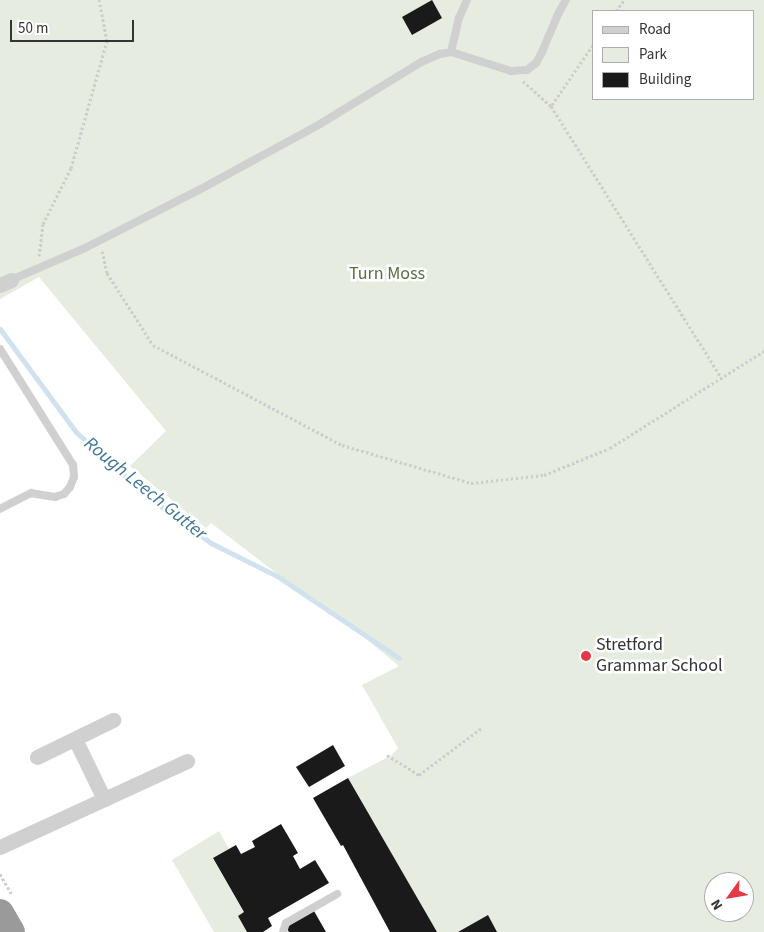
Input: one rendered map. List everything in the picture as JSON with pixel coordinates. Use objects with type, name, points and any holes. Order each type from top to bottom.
[{"type":"highway","points":[[0,913],[11,932]]},
{"type":"street","points":[[37,757],[113,720]]},
{"type":"street","points":[[74,739],[104,799]]},
{"type":"street","points":[[0,847],[187,761]]},
{"type":"lane","points":[[451,52],[459,18],[467,0]]},
{"type":"lane","points":[[6,283],[82,249],[320,124],[421,62],[451,52],[511,71],[527,70],[536,63],[566,0]]},
{"type":"lane","points":[[0,349],[73,464],[74,477],[70,487],[64,494],[55,497],[31,494],[0,509]]},
{"type":"lane","points":[[283,932],[286,923],[337,894]]},
{"type":"path","points":[[37,269],[42,224],[71,168],[107,41],[99,0]]},
{"type":"path","points":[[551,106],[592,46]]},
{"type":"path","points":[[511,71],[551,106],[721,377]]},
{"type":"path","points":[[82,249],[104,251],[107,273],[153,345],[342,445],[471,483],[544,475],[610,448],[764,351]]},
{"type":"path","points":[[387,756],[419,774],[483,727]]},
{"type":"green space","name":"Turn Moss","points":[[0,0],[764,0],[764,932],[497,932],[488,915],[458,932],[437,932],[348,778],[392,755],[398,748],[362,685],[399,666],[347,623],[305,595],[211,523],[206,528],[130,466],[166,431],[39,277],[0,299]]},
{"type":"green space","points":[[219,831],[229,849],[213,859],[244,912],[238,916],[247,932],[214,932],[172,860]]},
{"type":"building","points":[[432,0],[442,18],[412,35],[402,17]]},
{"type":"building","points":[[333,745],[345,766],[309,787],[296,767]]},
{"type":"building","points":[[348,778],[437,932],[390,932],[343,845],[341,846],[313,798]]},
{"type":"building","points":[[281,824],[298,853],[293,856],[300,869],[315,860],[329,883],[268,918],[272,926],[263,932],[247,932],[238,916],[244,912],[213,858],[236,845],[241,854],[255,847],[252,841]]},
{"type":"building","points":[[314,911],[326,932],[289,932],[286,927]]},
{"type":"building","points":[[488,915],[497,932],[458,932]]},
{"type":"waterway","name":"Rough Leech Gutter","points":[[0,329],[76,432],[147,496],[211,543],[277,576],[399,658]]},
{"type":"place","name":"Stretford Grammar School","points":[[586,656]]}]
